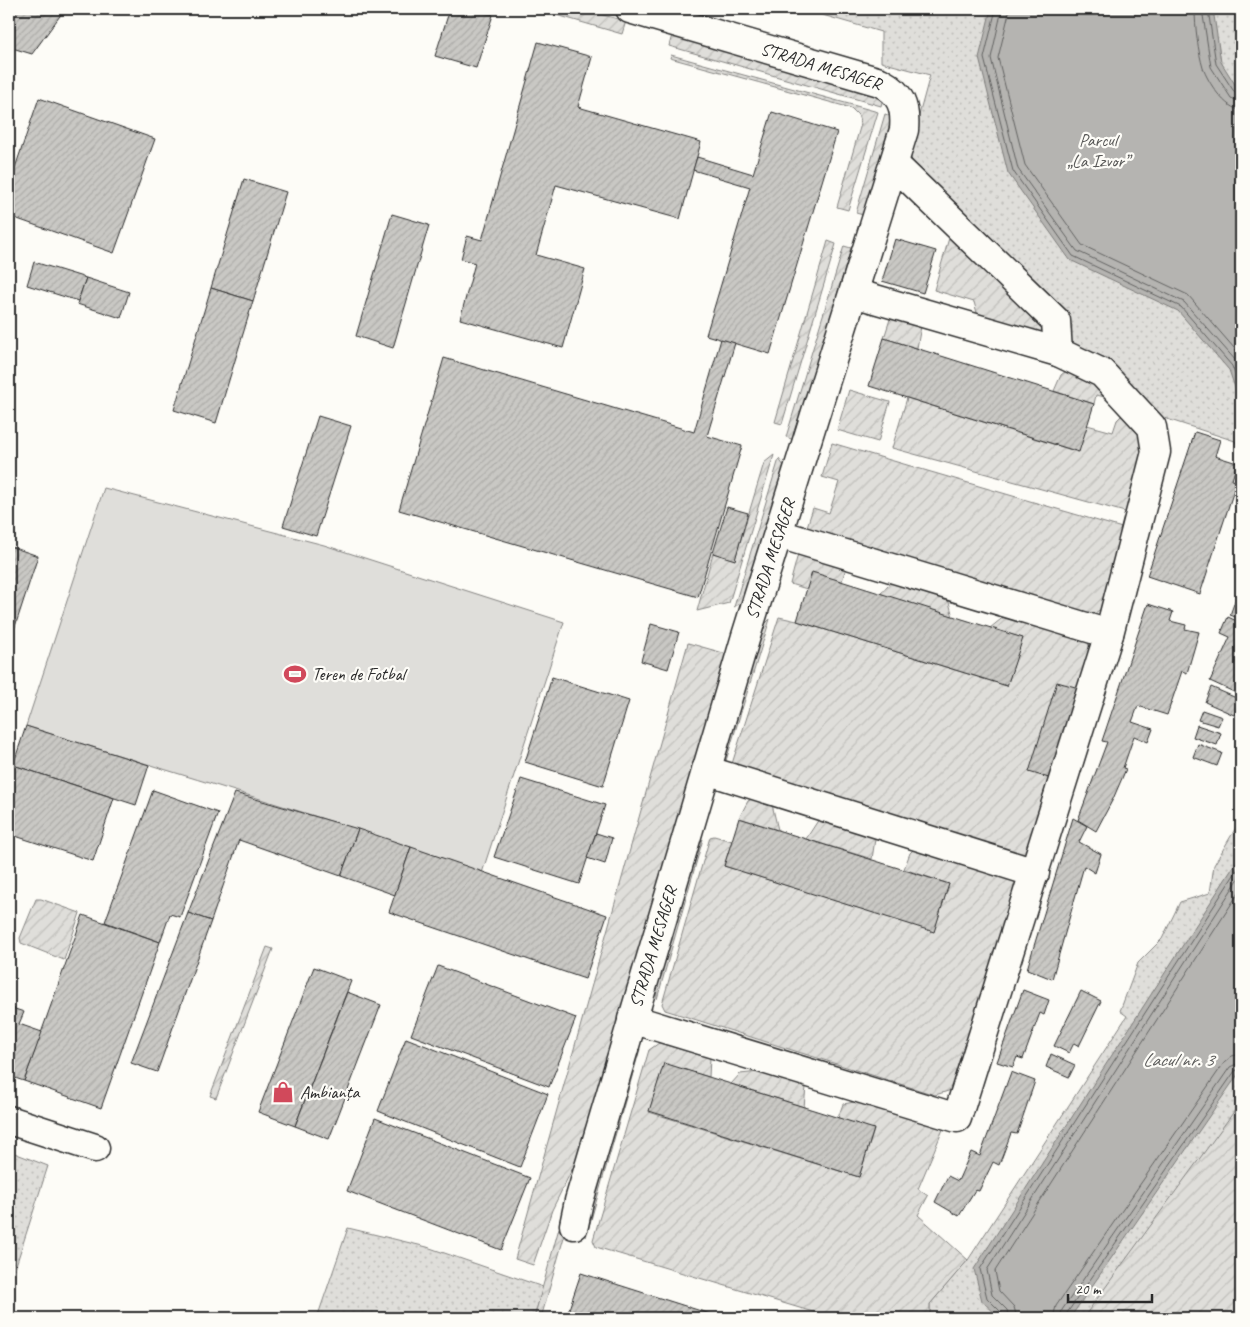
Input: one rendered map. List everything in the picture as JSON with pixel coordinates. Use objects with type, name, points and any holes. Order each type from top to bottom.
[{"type":"lane","name":"STRADA MESAGER","points":[[574,1225],[632,1019],[706,770],[894,164],[904,130],[905,114],[901,100],[889,87],[880,82],[706,19],[630,9]]},
{"type":"lane","points":[[894,164],[1056,321],[1058,352]]},
{"type":"lane","points":[[632,1019],[957,1118],[1109,634],[1156,452],[1152,427],[1102,373],[1058,352],[854,292]]},
{"type":"lane","points":[[778,534],[1109,634]]},
{"type":"lane","points":[[706,770],[1035,873]]},
{"type":"lane","points":[[9,1120],[95,1148]]},
{"type":"green space","points":[[536,9],[580,9],[626,21],[622,34]]},
{"type":"green space","name":"Parcul „La Izvor”","points":[[802,9],[1241,9],[1241,455],[1235,441],[1164,418],[1104,357],[1091,359],[1071,349],[1072,325],[913,164],[909,152],[930,75],[881,62],[881,32]]},
{"type":"green space","points":[[672,35],[884,94],[881,106],[669,46]]},
{"type":"green space","points":[[671,55],[878,112],[848,210],[837,207],[861,124],[858,115],[851,108],[670,58]]},
{"type":"green space","points":[[885,114],[891,116],[891,120],[863,215],[856,213]]},
{"type":"green space","points":[[951,231],[1042,322],[1042,331],[1035,340],[979,320],[974,302],[934,290]]},
{"type":"green space","points":[[828,241],[836,244],[782,424],[775,422]]},
{"type":"green space","points":[[844,246],[851,248],[794,440],[786,437]]},
{"type":"green space","points":[[892,313],[921,326],[917,348],[884,338]]},
{"type":"green space","points":[[1066,371],[1099,380],[1105,397],[1096,395],[1094,404],[1054,391],[1061,375]]},
{"type":"green space","points":[[849,390],[890,402],[878,442],[837,430]]},
{"type":"green space","points":[[907,398],[1078,452],[1087,425],[1113,432],[1117,420],[1122,415],[1129,416],[1143,434],[1140,463],[1130,511],[1125,512],[892,448]]},
{"type":"green space","points":[[832,443],[1122,528],[1124,533],[1108,605],[1093,614],[1083,616],[805,533],[813,508],[829,513],[839,482],[822,477]]},
{"type":"green space","points":[[774,455],[729,603],[697,611],[713,553],[735,559],[764,463]]},
{"type":"green space","points":[[779,459],[786,469],[744,601],[734,607]]},
{"type":"green space","name":"Teren de Fotbal","points":[[104,488],[324,545],[564,622],[482,873],[312,815],[26,726]]},
{"type":"green space","points":[[798,554],[847,564],[842,581],[807,589],[790,584]]},
{"type":"green space","points":[[896,576],[946,591],[953,617],[880,594]]},
{"type":"green space","points":[[1011,611],[1079,632],[1088,642],[1092,658],[1030,861],[730,770],[779,617],[1007,686],[1022,638],[990,628]]},
{"type":"green space","points":[[770,619],[724,767],[721,764],[763,626]]},
{"type":"green space","points":[[688,643],[727,654],[616,1028],[610,1082],[592,1129],[552,1210],[533,1265],[515,1259]]},
{"type":"green space","points":[[759,795],[771,800],[778,830],[739,818],[748,801]]},
{"type":"green space","points":[[819,819],[868,828],[875,839],[872,859],[806,839]]},
{"type":"green space","name":"Lacul nr. 3","points":[[1241,819],[1241,1318],[930,1318],[930,1304],[968,1260],[1127,1016],[1120,1011],[1138,963],[1162,939],[1180,902],[1210,893],[1214,865]]},
{"type":"green space","points":[[714,836],[732,841],[724,866],[934,931],[949,884],[904,869],[910,853],[915,848],[1023,878],[955,1089],[935,1095],[665,1010],[662,1004],[710,837]]},
{"type":"green space","points":[[703,839],[657,999],[656,984],[698,844]]},
{"type":"green space","points":[[36,899],[41,899],[80,913],[64,960],[21,943],[20,938]]},
{"type":"green space","points":[[267,947],[273,949],[216,1098],[210,1096]]},
{"type":"green space","points":[[659,1043],[710,1058],[709,1077],[664,1064],[649,1112],[859,1177],[874,1130],[838,1118],[843,1104],[860,1101],[944,1127],[918,1189],[928,1196],[918,1215],[968,1260],[930,1304],[930,1318],[897,1318],[898,1316],[878,1310],[858,1318],[833,1318],[596,1247],[593,1240],[649,1050]]},
{"type":"green space","points":[[640,1049],[586,1237],[582,1228],[635,1055]]},
{"type":"green space","points":[[759,1072],[806,1087],[804,1107],[731,1084],[740,1074]]},
{"type":"green space","points":[[1241,1102],[1241,1318],[1083,1318]]},
{"type":"green space","points":[[9,1151],[48,1166],[9,1287]]},
{"type":"green space","points":[[568,1223],[541,1318],[534,1318],[559,1228]]},
{"type":"green space","points":[[348,1228],[427,1247],[543,1287],[534,1318],[317,1318]]},
{"type":"water","name":"Parcul „La Izvor”","points":[[991,9],[1213,9],[1221,62],[1241,94],[1241,405],[1229,370],[1178,311],[1070,260],[1008,173],[979,58]]},
{"type":"water","name":"Lacul nr. 3","points":[[1241,855],[1241,1070],[1070,1318],[1000,1318],[982,1301],[974,1269]]},
{"type":"building","points":[[9,9],[65,9],[32,54],[9,47]]},
{"type":"building","points":[[450,9],[471,9],[493,15],[476,68],[435,56]]},
{"type":"building","points":[[538,42],[592,57],[578,107],[701,142],[680,219],[556,185],[536,255],[585,269],[563,348],[460,319],[475,263],[461,259],[467,236],[482,240]]},
{"type":"building","points":[[39,98],[155,139],[114,253],[9,216],[9,185]]},
{"type":"building","points":[[772,112],[837,132],[770,354],[706,335],[750,187],[693,170],[697,157],[753,174]]},
{"type":"building","points":[[244,179],[286,192],[253,301],[211,288]]},
{"type":"building","points":[[392,214],[429,225],[393,348],[356,336]]},
{"type":"building","points":[[895,239],[936,251],[923,293],[882,281]]},
{"type":"building","points":[[34,262],[86,278],[78,301],[27,285]]},
{"type":"building","points":[[86,278],[129,292],[121,318],[77,304]]},
{"type":"building","points":[[211,288],[253,301],[216,423],[174,410]]},
{"type":"building","points":[[884,338],[1094,404],[1079,452],[869,386]]},
{"type":"building","points":[[721,339],[735,343],[707,436],[742,446],[698,597],[399,510],[444,358],[694,432]]},
{"type":"building","points":[[318,416],[351,426],[316,536],[283,526]]},
{"type":"building","points":[[1195,432],[1220,440],[1215,456],[1237,463],[1232,480],[1237,481],[1200,594],[1147,576]]},
{"type":"building","points":[[727,507],[748,513],[735,560],[713,553]]},
{"type":"building","points":[[9,546],[38,556],[9,645]]},
{"type":"building","points":[[812,572],[1023,638],[1007,686],[797,621]]},
{"type":"building","points":[[1241,584],[1241,619],[1230,615]]},
{"type":"building","points":[[1148,604],[1173,612],[1170,621],[1186,625],[1185,629],[1199,632],[1187,673],[1182,671],[1167,715],[1138,706],[1132,722],[1153,729],[1148,742],[1134,736],[1123,768],[1126,769],[1096,831],[1078,820],[1107,742],[1102,741]]},
{"type":"building","points":[[1228,617],[1241,623],[1241,682],[1236,693],[1210,681],[1230,637],[1221,633]]},
{"type":"building","points":[[651,624],[679,632],[668,669],[641,661]]},
{"type":"building","points":[[552,677],[629,701],[603,786],[525,762]]},
{"type":"building","points":[[1057,682],[1079,688],[1052,779],[1029,772]]},
{"type":"building","points":[[1211,687],[1241,700],[1234,715],[1205,702]]},
{"type":"building","points":[[1202,710],[1222,717],[1218,726],[1198,720]]},
{"type":"building","points":[[1197,725],[1221,733],[1217,745],[1193,737]]},
{"type":"building","points":[[26,726],[149,765],[136,805],[13,765]]},
{"type":"building","points":[[1198,744],[1222,753],[1217,766],[1193,757]]},
{"type":"building","points":[[13,765],[114,798],[93,861],[9,834],[9,778]]},
{"type":"building","points":[[521,779],[605,805],[579,884],[494,857]]},
{"type":"building","points":[[153,790],[218,813],[180,917],[170,914],[160,942],[105,922]]},
{"type":"building","points":[[235,793],[358,829],[341,876],[239,840],[211,921],[188,913]]},
{"type":"building","points":[[739,818],[949,884],[934,932],[724,866]]},
{"type":"building","points":[[1073,818],[1087,826],[1079,842],[1101,854],[1095,873],[1084,866],[1052,979],[1027,969]]},
{"type":"building","points":[[358,829],[411,847],[395,895],[341,876]]},
{"type":"building","points":[[596,833],[612,838],[605,864],[587,858]]},
{"type":"building","points":[[411,847],[607,915],[585,979],[389,912]]},
{"type":"building","points":[[188,913],[211,921],[157,1072],[131,1063]]},
{"type":"building","points":[[83,915],[160,942],[101,1108],[24,1081]]},
{"type":"building","points":[[438,966],[576,1018],[549,1087],[411,1035]]},
{"type":"building","points":[[314,967],[351,981],[295,1126],[258,1112]]},
{"type":"building","points":[[1023,990],[1049,1000],[1044,1015],[1040,1013],[1023,1059],[1017,1057],[1013,1067],[997,1062]]},
{"type":"building","points":[[1081,991],[1101,1001],[1079,1046],[1074,1043],[1069,1053],[1054,1046]]},
{"type":"building","points":[[347,992],[381,1005],[329,1139],[295,1126]]},
{"type":"building","points":[[9,1007],[24,1012],[19,1024],[42,1032],[24,1081],[9,1076]]},
{"type":"building","points":[[406,1038],[548,1094],[520,1167],[378,1111]]},
{"type":"building","points":[[1051,1054],[1075,1065],[1069,1077],[1046,1067]]},
{"type":"building","points":[[664,1063],[874,1129],[859,1177],[649,1111]]},
{"type":"building","points":[[1011,1072],[1035,1081],[1017,1134],[1011,1133],[999,1165],[993,1162],[979,1191],[975,1190],[959,1216],[935,1202],[948,1176],[958,1181],[971,1152],[980,1156]]},
{"type":"building","points":[[375,1118],[530,1178],[501,1250],[347,1191]]},
{"type":"building","points":[[581,1273],[723,1318],[566,1318]]},
{"type":"place","name":"Teren de Fotbal","points":[[295,674]]},
{"type":"place","name":"Ambianța","points":[[283,1092]]}]
